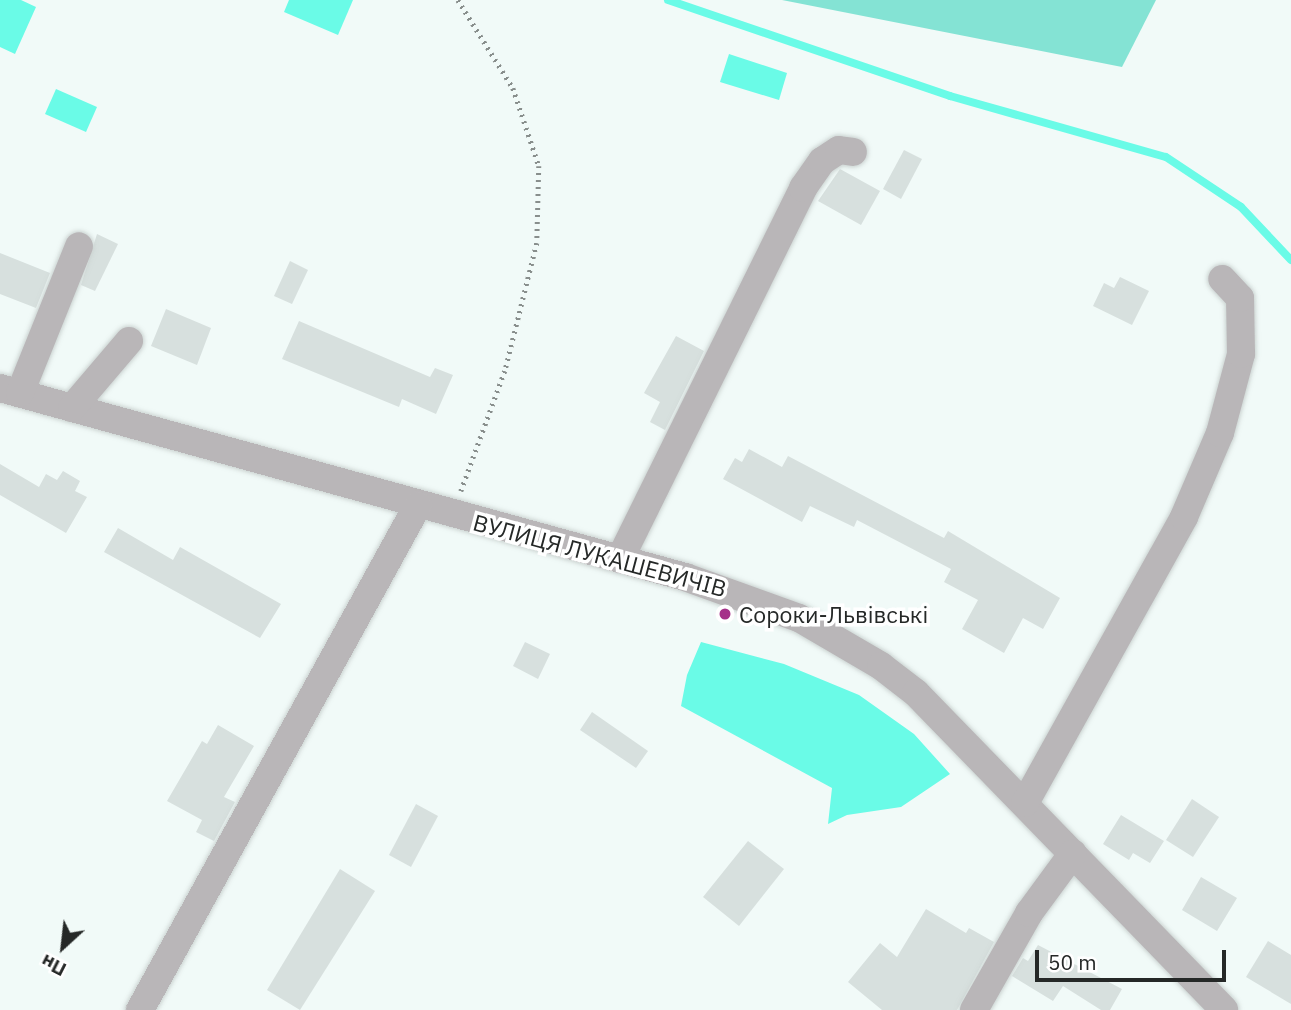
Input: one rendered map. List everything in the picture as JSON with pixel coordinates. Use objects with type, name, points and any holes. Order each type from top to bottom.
[{"type":"street","points":[[620,559],[803,188],[822,161],[839,150],[853,152]]},
{"type":"street","points":[[10,391],[79,246]]},
{"type":"street","points":[[1025,803],[1177,529],[1220,433],[1241,354],[1240,298],[1222,279]]},
{"type":"street","points":[[72,408],[129,341]]},
{"type":"street","name":"ВУЛИЦЯ ЛУКАШЕВИЧІВ","points":[[10,391],[740,594],[841,640],[916,693],[1224,1010]]},
{"type":"street","points":[[140,1010],[418,505]]},
{"type":"street","points":[[974,1010],[1029,913],[1073,853]]},
{"type":"path","points":[[452,514],[505,371],[537,243],[539,166],[513,88],[458,0]]},
{"type":"shaded area","points":[[0,0],[21,0],[36,7],[15,54],[0,47]]},
{"type":"shaded area","points":[[289,0],[353,0],[338,35],[284,12]]},
{"type":"shaded area","points":[[782,0],[1156,0],[1122,67]]},
{"type":"shaded area","points":[[729,54],[787,73],[779,100],[720,82]]},
{"type":"shaded area","points":[[56,89],[97,107],[86,132],[45,114]]},
{"type":"shaded area","points":[[701,642],[784,664],[859,695],[914,734],[950,774],[901,807],[847,815],[828,824],[832,788],[681,706],[687,675]]},
{"type":"building","points":[[904,150],[922,159],[901,199],[883,189]]},
{"type":"building","points":[[840,169],[880,191],[861,225],[818,201]]},
{"type":"building","points":[[97,234],[118,244],[95,291],[81,285]]},
{"type":"building","points":[[0,253],[50,273],[36,308],[0,294]]},
{"type":"building","points":[[290,261],[308,270],[292,304],[274,296]]},
{"type":"building","points":[[1120,277],[1149,291],[1132,325],[1093,306],[1104,283],[1114,288]]},
{"type":"building","points":[[166,309],[211,328],[197,365],[151,346]]},
{"type":"building","points":[[299,321],[430,377],[435,368],[453,375],[436,414],[402,399],[399,407],[282,359]]},
{"type":"building","points":[[676,336],[704,351],[665,430],[650,422],[660,402],[644,393]]},
{"type":"building","points":[[749,449],[782,467],[788,456],[944,538],[948,531],[1060,598],[1043,629],[1023,618],[1004,653],[962,629],[978,600],[944,582],[951,569],[857,520],[854,527],[810,506],[802,522],[723,479],[735,458],[742,462]]},
{"type":"building","points":[[0,464],[39,487],[46,474],[57,480],[63,471],[80,481],[75,491],[87,497],[66,533],[0,495]]},
{"type":"building","points":[[118,528],[173,560],[180,547],[281,604],[260,638],[104,552]]},
{"type":"building","points":[[525,642],[550,654],[538,679],[513,666]]},
{"type":"building","points":[[592,712],[648,751],[636,768],[580,730]]},
{"type":"building","points":[[218,725],[254,746],[224,797],[235,802],[214,841],[196,832],[202,820],[167,801],[202,741],[207,744]]},
{"type":"building","points":[[1192,799],[1219,817],[1193,857],[1166,840]]},
{"type":"building","points":[[416,804],[438,816],[411,867],[389,855]]},
{"type":"building","points":[[1121,815],[1164,841],[1150,863],[1133,853],[1129,860],[1103,844]]},
{"type":"building","points":[[748,841],[784,869],[739,926],[703,897]]},
{"type":"building","points":[[340,869],[375,891],[300,1010],[267,990]]},
{"type":"building","points":[[1201,877],[1237,898],[1217,931],[1182,910]]},
{"type":"building","points":[[926,909],[966,933],[969,928],[994,942],[957,1010],[882,1010],[848,982],[880,943],[897,957]]},
{"type":"building","points":[[1268,941],[1291,955],[1291,1004],[1246,977]]},
{"type":"building","points":[[1038,945],[1122,989],[1110,1010],[1101,1010],[1063,986],[1053,1001],[1012,976],[1023,958],[1028,961]]},
{"type":"waterway","points":[[668,0],[950,96],[1166,157],[1241,207],[1291,260]]},
{"type":"place","name":"Сороки-Львівські","points":[[725,614]]}]
